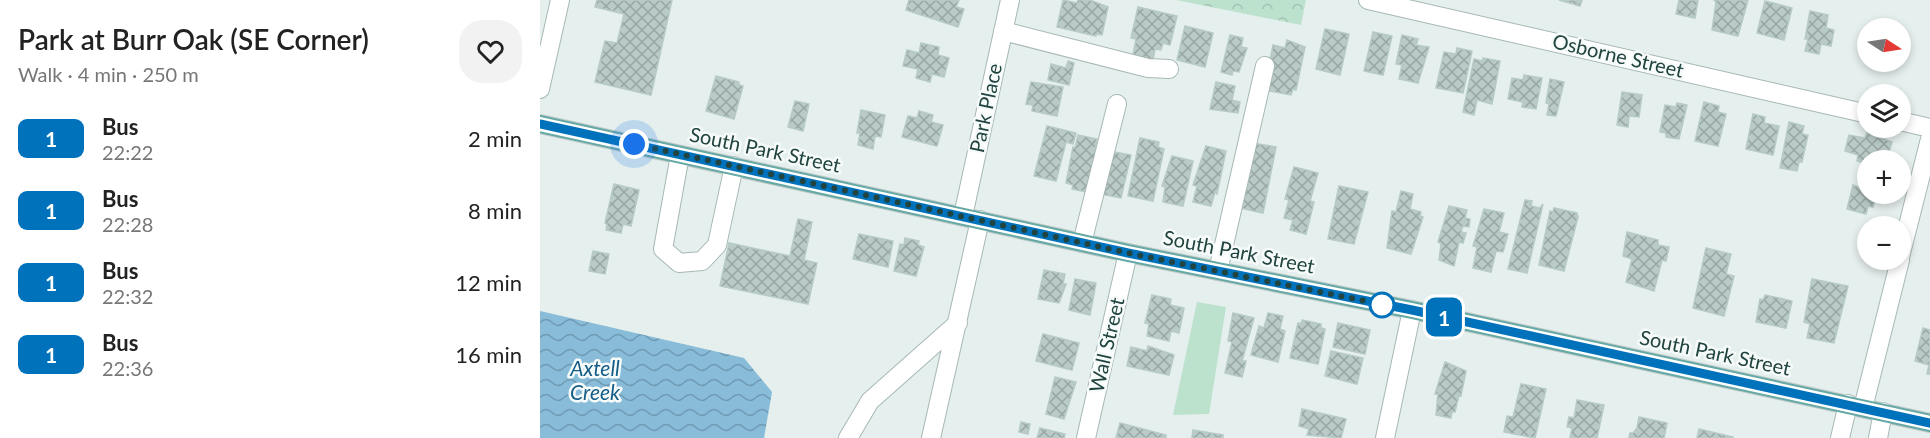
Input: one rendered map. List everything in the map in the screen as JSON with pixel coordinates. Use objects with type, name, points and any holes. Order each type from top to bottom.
[{"type":"main road","name":"South Park Street","points":[[540,124],[1128,253],[1412,310],[1930,423]]},
{"type":"street","points":[[540,89],[560,0]]},
{"type":"street","name":"Park Place","points":[[932,438],[958,323],[971,218],[1010,0]]},
{"type":"street","name":"Osborne Street","points":[[1368,0],[1857,111]]},
{"type":"street","points":[[1003,32],[1148,68],[1169,69]]},
{"type":"street","points":[[1218,271],[1265,66]]},
{"type":"street","points":[[1082,243],[1117,104]]},
{"type":"street","points":[[1911,124],[1930,128]]},
{"type":"street","points":[[1911,216],[1930,139]]},
{"type":"street","points":[[680,155],[663,249],[679,263],[702,261],[717,245],[734,166]]},
{"type":"street","name":"Wall Street","points":[[1086,438],[1128,253]]},
{"type":"street","points":[[1840,438],[1855,406],[1896,270]]},
{"type":"street","points":[[1385,438],[1412,310]]},
{"type":"street","points":[[849,438],[870,401],[958,323]]},
{"type":"street","points":[[1878,438],[1883,412]]},
{"type":"green space","points":[[1176,0],[1306,0],[1301,25]]},
{"type":"green space","points":[[1197,302],[1226,307],[1209,414],[1173,415]]},
{"type":"water","name":"Axtell Creek","points":[[540,311],[744,358],[772,392],[764,438],[540,438]]},
{"type":"building","points":[[597,0],[672,0],[651,95],[595,82],[605,41],[617,43],[624,14],[595,7]]},
{"type":"building","points":[[909,0],[959,0],[956,7],[964,9],[958,27],[906,10]]},
{"type":"building","points":[[1063,0],[1077,3],[1078,0],[1090,0],[1108,7],[1102,35],[1096,34],[1096,36],[1057,27]]},
{"type":"building","points":[[1559,0],[1582,0],[1580,6]]},
{"type":"building","points":[[1679,0],[1698,0],[1695,18],[1676,14]]},
{"type":"building","points":[[1714,0],[1748,0],[1738,36],[1712,30],[1716,2]]},
{"type":"building","points":[[1765,1],[1792,8],[1784,40],[1757,33]]},
{"type":"building","points":[[1138,7],[1177,16],[1170,45],[1163,43],[1161,50],[1155,49],[1153,60],[1133,55],[1136,39],[1131,38]]},
{"type":"building","points":[[1810,11],[1828,15],[1826,28],[1834,30],[1831,46],[1821,44],[1819,54],[1805,51]]},
{"type":"building","points":[[1185,26],[1213,33],[1205,67],[1177,60]]},
{"type":"building","points":[[1325,29],[1349,34],[1340,75],[1316,69]]},
{"type":"building","points":[[1373,32],[1392,36],[1383,75],[1364,71]]},
{"type":"building","points":[[1230,35],[1243,38],[1241,47],[1247,48],[1239,72],[1233,71],[1232,75],[1221,72]]},
{"type":"building","points":[[1402,35],[1418,39],[1416,45],[1429,47],[1418,83],[1399,79],[1402,65],[1396,64]]},
{"type":"building","points":[[1287,40],[1305,47],[1296,90],[1293,89],[1291,95],[1264,90],[1273,45],[1285,48]]},
{"type":"building","points":[[921,43],[939,47],[938,55],[949,58],[944,77],[932,74],[930,82],[916,78],[918,69],[903,66],[907,50],[919,53]]},
{"type":"building","points":[[1457,48],[1472,51],[1463,93],[1436,88],[1444,52],[1456,54]]},
{"type":"building","points":[[1483,58],[1500,61],[1492,104],[1477,100],[1474,115],[1463,112],[1474,59],[1482,61]]},
{"type":"building","points":[[1068,61],[1074,63],[1069,85],[1048,80],[1051,64],[1066,68]]},
{"type":"building","points":[[1524,75],[1542,78],[1536,109],[1522,107],[1523,102],[1508,99],[1512,78],[1523,80]]},
{"type":"building","points":[[716,76],[739,82],[739,85],[743,86],[734,119],[706,111]]},
{"type":"building","points":[[1550,79],[1564,82],[1556,116],[1547,115],[1549,104],[1546,103]]},
{"type":"building","points":[[1031,82],[1063,87],[1057,116],[1032,111],[1033,105],[1026,104]]},
{"type":"building","points":[[1216,82],[1235,86],[1232,100],[1240,102],[1238,113],[1210,109]]},
{"type":"building","points":[[1622,92],[1642,95],[1639,117],[1629,116],[1628,127],[1617,125]]},
{"type":"building","points":[[795,101],[809,104],[803,131],[788,127]]},
{"type":"building","points":[[1704,102],[1719,106],[1718,112],[1726,114],[1718,146],[1695,141]]},
{"type":"building","points":[[1677,103],[1687,105],[1679,139],[1666,137],[1666,133],[1660,132],[1665,105],[1676,107]]},
{"type":"building","points":[[861,110],[885,115],[881,137],[875,136],[873,149],[858,145],[860,133],[857,133]]},
{"type":"building","points":[[919,111],[933,115],[931,122],[943,125],[937,146],[902,137],[908,116],[917,118]]},
{"type":"building","points":[[1753,114],[1765,117],[1764,123],[1779,126],[1773,155],[1746,149]]},
{"type":"building","points":[[1789,122],[1804,126],[1802,134],[1808,135],[1802,162],[1799,162],[1797,171],[1780,168]]},
{"type":"building","points":[[1047,126],[1076,133],[1073,144],[1066,142],[1056,181],[1034,176]]},
{"type":"building","points":[[1078,135],[1097,139],[1094,153],[1099,154],[1091,193],[1072,189],[1073,185],[1066,183],[1073,147],[1075,148]]},
{"type":"building","points":[[1849,135],[1857,138],[1881,138],[1892,142],[1890,150],[1857,150],[1857,155],[1845,151]]},
{"type":"building","points":[[1140,138],[1159,142],[1158,147],[1164,149],[1153,201],[1128,196]]},
{"type":"building","points":[[1252,143],[1276,147],[1263,213],[1240,208]]},
{"type":"building","points":[[1206,146],[1226,151],[1217,194],[1215,192],[1211,206],[1193,202],[1197,186],[1193,185]]},
{"type":"building","points":[[1109,151],[1131,155],[1121,198],[1100,194]]},
{"type":"building","points":[[1172,156],[1193,161],[1183,206],[1163,202],[1165,187],[1162,186]]},
{"type":"building","points":[[1294,167],[1318,173],[1310,201],[1314,202],[1306,234],[1290,230],[1293,220],[1284,218],[1289,200],[1285,199]]},
{"type":"building","points":[[614,184],[639,190],[631,226],[623,224],[621,233],[606,230],[607,224],[605,223]]},
{"type":"building","points":[[1853,185],[1857,187],[1857,204],[1874,204],[1873,207],[1868,206],[1866,214],[1847,209]]},
{"type":"building","points":[[1339,186],[1368,192],[1354,244],[1328,239]]},
{"type":"building","points":[[1401,191],[1413,194],[1410,209],[1421,212],[1420,216],[1423,217],[1411,254],[1387,248],[1392,211],[1396,212]]},
{"type":"building","points":[[1525,200],[1532,201],[1531,206],[1540,208],[1543,204],[1527,273],[1508,269]]},
{"type":"building","points":[[1449,206],[1467,210],[1465,218],[1470,219],[1469,227],[1463,226],[1461,232],[1466,233],[1463,243],[1459,242],[1454,266],[1439,260],[1441,244],[1438,242]]},
{"type":"building","points":[[1554,208],[1577,213],[1578,217],[1564,271],[1539,265],[1550,211],[1553,212]]},
{"type":"building","points":[[1484,209],[1504,213],[1499,232],[1508,234],[1503,252],[1496,251],[1491,272],[1473,268],[1477,247],[1473,246]]},
{"type":"building","points":[[798,219],[812,222],[804,260],[817,263],[808,304],[720,286],[729,243],[790,256]]},
{"type":"building","points":[[1627,232],[1658,240],[1658,245],[1669,247],[1666,261],[1662,260],[1654,291],[1626,282],[1632,259],[1623,256]]},
{"type":"building","points":[[859,234],[893,241],[888,267],[853,259]]},
{"type":"building","points":[[905,238],[919,241],[918,245],[924,247],[916,276],[894,271],[900,244],[904,245]]},
{"type":"building","points":[[1706,248],[1731,254],[1726,274],[1734,276],[1724,316],[1693,308]]},
{"type":"building","points":[[593,251],[609,254],[605,274],[589,271]]},
{"type":"building","points":[[1044,270],[1065,274],[1063,284],[1066,284],[1059,303],[1038,299]]},
{"type":"building","points":[[1075,279],[1096,283],[1090,315],[1069,310]]},
{"type":"building","points":[[1812,279],[1848,286],[1834,343],[1807,338],[1810,324],[1804,322]]},
{"type":"building","points":[[1152,295],[1171,299],[1170,305],[1184,308],[1179,333],[1171,331],[1169,341],[1147,336],[1149,324],[1145,323]]},
{"type":"building","points":[[1765,295],[1792,301],[1786,328],[1756,322],[1760,299],[1763,300]]},
{"type":"building","points":[[1233,313],[1254,318],[1242,361],[1246,361],[1242,377],[1225,373],[1232,342],[1228,341]]},
{"type":"building","points":[[1268,313],[1283,316],[1280,329],[1285,331],[1278,362],[1251,355],[1259,326],[1264,328]]},
{"type":"building","points":[[1302,320],[1321,324],[1321,328],[1325,329],[1318,364],[1290,358],[1298,323],[1301,324]]},
{"type":"building","points":[[1338,323],[1370,330],[1365,354],[1333,347]]},
{"type":"building","points":[[1923,328],[1930,330],[1930,374],[1927,374],[1929,365],[1915,361]]},
{"type":"building","points":[[1043,334],[1079,343],[1072,370],[1036,361]]},
{"type":"building","points":[[1148,346],[1174,355],[1169,375],[1127,366],[1131,347],[1147,351]]},
{"type":"building","points":[[1331,351],[1363,358],[1357,384],[1325,376]]},
{"type":"building","points":[[1445,362],[1466,371],[1461,396],[1459,395],[1455,412],[1452,412],[1451,418],[1436,415],[1438,394],[1435,394]]},
{"type":"building","points":[[1055,377],[1076,382],[1064,419],[1046,414]]},
{"type":"building","points":[[1521,384],[1546,389],[1535,438],[1504,432],[1507,416],[1513,417]]},
{"type":"building","points":[[1577,400],[1604,405],[1597,438],[1570,438],[1572,428],[1567,427],[1569,417],[1574,418]]},
{"type":"building","points":[[1302,409],[1346,419],[1341,438],[1307,435],[1309,429],[1299,426]]},
{"type":"building","points":[[1639,417],[1667,423],[1664,438],[1629,438],[1630,433],[1637,428]]},
{"type":"building","points":[[1021,422],[1030,424],[1028,434],[1019,432]]},
{"type":"building","points":[[1120,423],[1166,435],[1166,438],[1116,438]]},
{"type":"building","points":[[1040,428],[1065,434],[1064,438],[1037,438]]},
{"type":"building","points":[[1699,429],[1733,437],[1733,438],[1697,438]]},
{"type":"building","points":[[1193,430],[1223,435],[1223,438],[1192,438]]},
{"type":"bus line","name":"1","points":[[540,124],[1128,253],[1412,310],[1930,423]]},
{"type":"route","points":[[634,144],[1128,253],[1390,306],[1382,305]]}]
